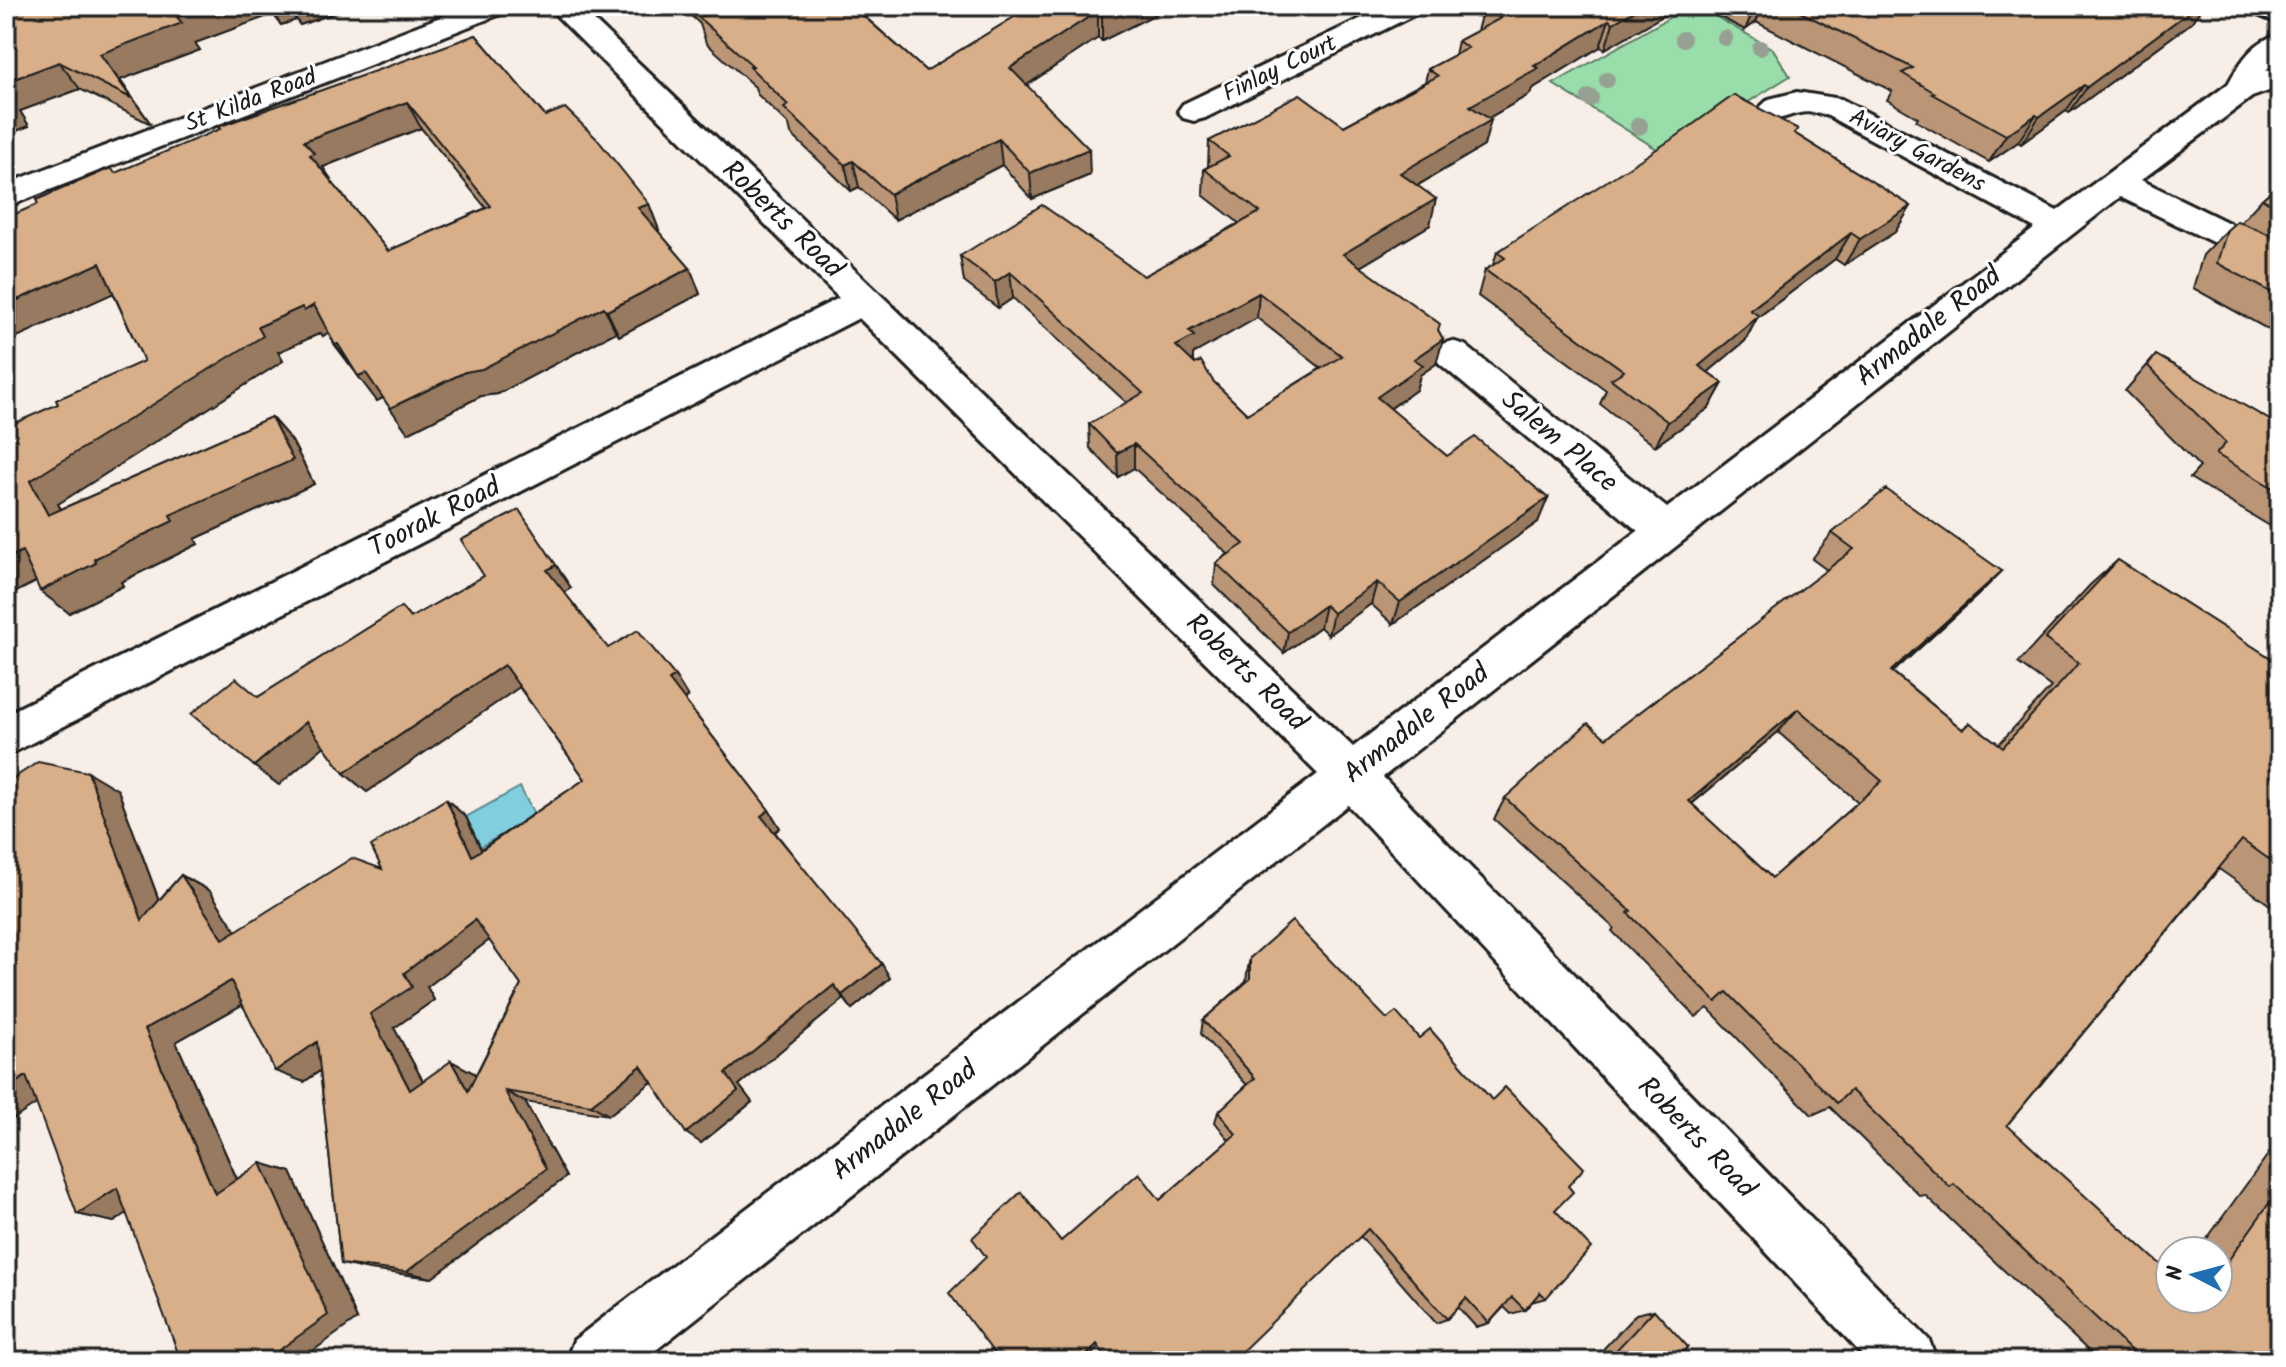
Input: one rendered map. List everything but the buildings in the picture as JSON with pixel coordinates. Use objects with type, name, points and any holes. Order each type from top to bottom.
[{"type":"street","name":"St Kilda Road","points":[[6,196],[496,6]]},
{"type":"street","name":"Roberts Road","points":[[562,6],[1350,775],[1908,1361]]},
{"type":"street","name":"Finlay Court","points":[[1194,111],[1410,6]]},
{"type":"street","points":[[2260,6],[2280,15]]},
{"type":"street","name":"Armadale Road","points":[[595,1361],[2058,226],[2260,84],[2255,63],[2280,43]]},
{"type":"street","name":"Aviary Gardens","points":[[1772,111],[1785,102],[1800,100],[1839,109],[2058,226]]},
{"type":"street","points":[[2117,182],[2280,263]]},
{"type":"street","name":"Toorak Road","points":[[6,736],[864,300]]},
{"type":"street","name":"Salem Place","points":[[1452,354],[1666,531]]},
{"type":"green space","points":[[1690,6],[1697,6],[1773,49],[1790,76],[1665,154],[1553,84]]},
{"type":"water","points":[[520,787],[535,816],[480,847],[466,817]]}]
